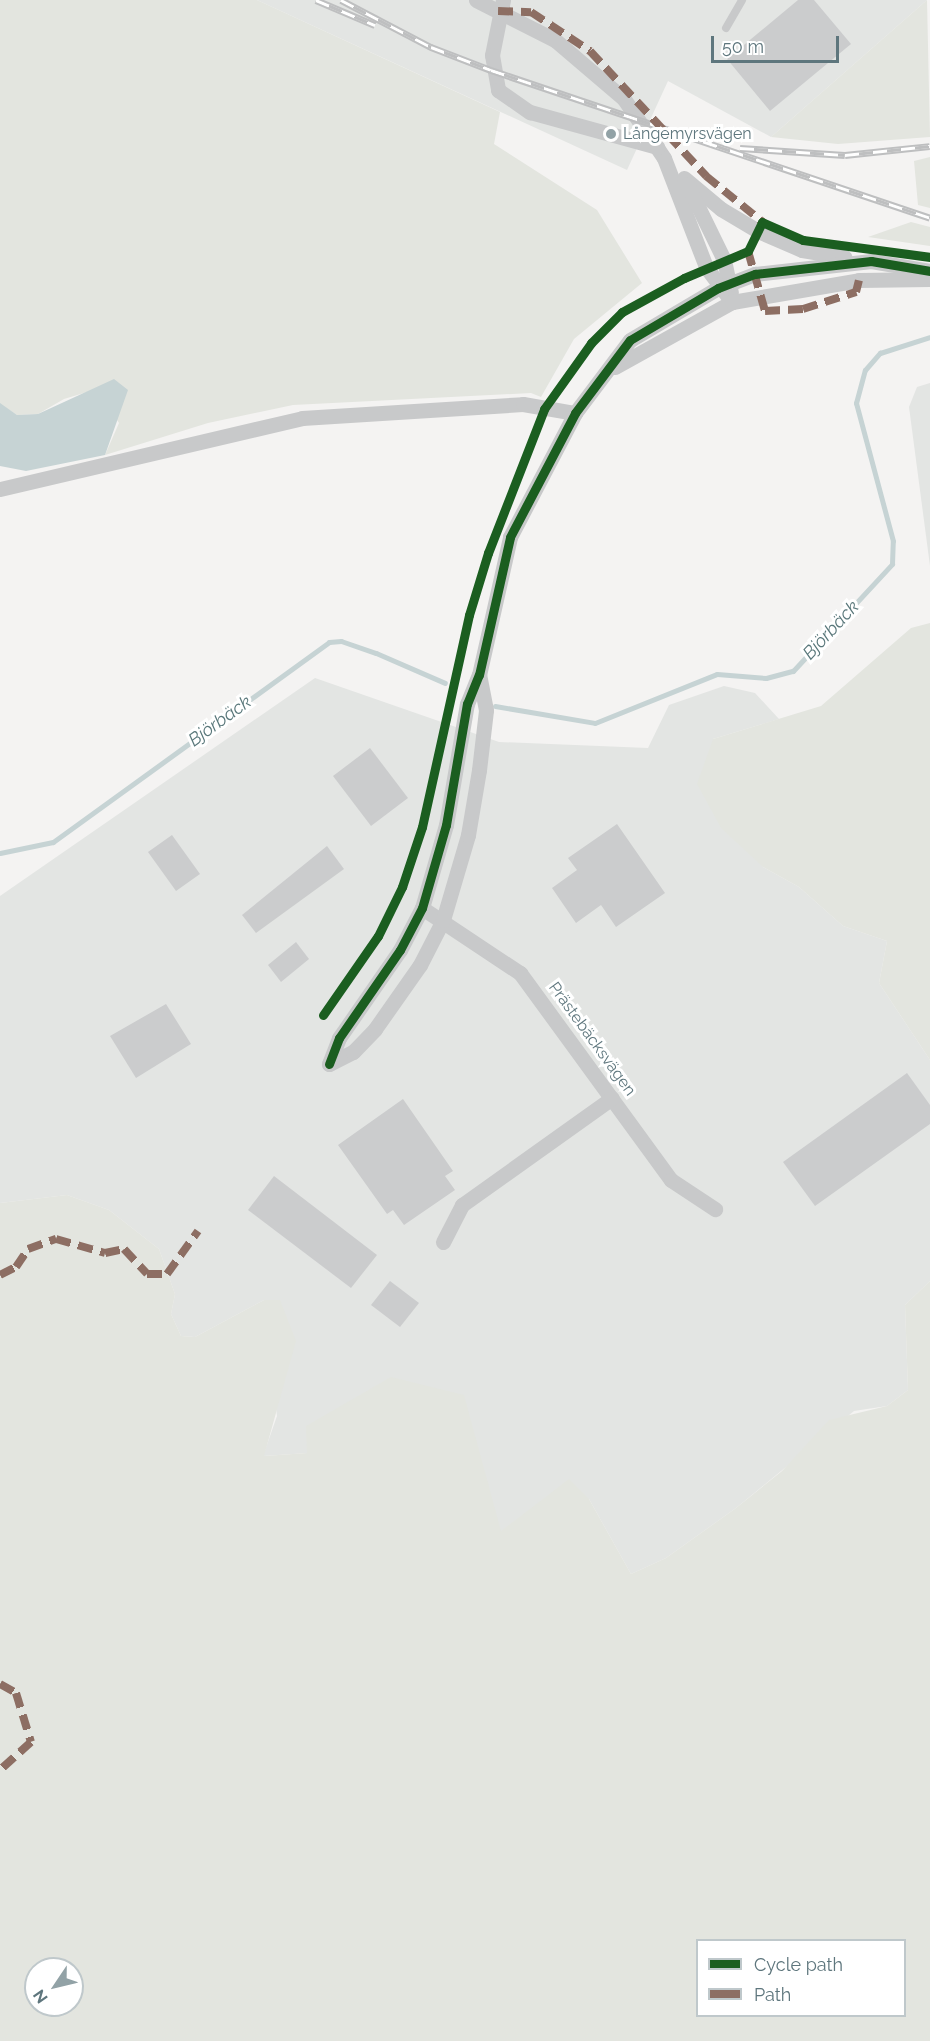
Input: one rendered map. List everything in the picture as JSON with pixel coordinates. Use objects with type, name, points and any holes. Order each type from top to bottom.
[{"type":"street","points":[[476,0],[500,5],[555,40],[624,99],[660,152],[732,302]]},
{"type":"street","points":[[500,5],[491,70],[498,90],[530,112],[660,152],[684,178],[721,209],[758,231],[802,250],[930,271]]},
{"type":"street","points":[[684,178],[724,285]]},
{"type":"street","points":[[479,675],[486,710],[479,770],[468,835],[443,920],[420,965],[375,1029],[353,1052],[329,1064],[339,1038],[400,950],[422,908],[446,825],[467,704],[479,675],[510,537],[575,413],[610,370],[630,340],[724,285],[799,266],[871,261]]},
{"type":"street","points":[[610,370],[732,302],[859,280],[930,279]]},
{"type":"street","points":[[0,489],[302,418],[523,404],[575,413]]},
{"type":"street","name":"Prästebäcksvägen","points":[[422,908],[520,973],[671,1180],[715,1209]]},
{"type":"street","points":[[443,1242],[462,1205],[612,1098]]},
{"type":"lane","points":[[726,28],[742,0]]},
{"type":"shaded area","points":[[0,0],[257,0],[500,112],[494,144],[597,210],[642,283],[574,339],[541,397],[531,393],[293,405],[208,423],[105,455],[119,423],[97,389],[64,399],[38,414],[17,415],[0,404]]},
{"type":"shaded area","points":[[257,0],[927,0],[771,137],[668,81],[627,170]]},
{"type":"shaded area","points":[[927,0],[930,137],[838,144],[771,137]]},
{"type":"shaded area","points":[[930,157],[930,208],[918,205],[914,161]]},
{"type":"shaded area","points":[[911,222],[930,227],[930,246],[868,237]]},
{"type":"shaded area","points":[[114,379],[128,390],[105,455],[26,471],[0,466],[0,403],[17,415],[38,414]]},
{"type":"shaded area","points":[[930,383],[930,566],[909,407],[917,387]]},
{"type":"shaded area","points":[[930,623],[930,1060],[879,983],[887,941],[843,926],[799,887],[763,867],[721,828],[697,784],[713,739],[821,706],[911,628]]},
{"type":"shaded area","points":[[315,678],[499,742],[648,748],[669,705],[724,686],[755,693],[779,719],[713,739],[763,867],[799,887],[843,926],[887,941],[879,983],[930,1060],[930,1281],[905,1305],[908,1390],[887,1406],[854,1411],[736,1508],[666,1558],[631,1574],[589,1499],[501,1532],[308,1453],[263,1456],[277,1416],[264,1300],[195,1337],[181,1336],[171,1314],[175,1294],[159,1249],[109,1210],[67,1195],[0,1203],[0,896]]},
{"type":"shaded area","points":[[67,1195],[109,1210],[159,1249],[175,1294],[171,1314],[181,1336],[195,1337],[264,1300],[280,1300],[296,1341],[264,1456],[307,1453],[306,1426],[391,1377],[464,1395],[501,1531],[569,1479],[589,1499],[631,1574],[666,1558],[736,1508],[782,1471],[829,1420],[887,1406],[908,1390],[905,1305],[930,1281],[930,2041],[0,2041],[0,1203]]},
{"type":"building","points":[[798,0],[814,0],[851,44],[770,111],[727,59]]},
{"type":"building","points":[[370,748],[408,798],[371,826],[333,776]]},
{"type":"building","points":[[617,824],[665,893],[616,927],[601,905],[576,923],[552,888],[577,870],[568,858]]},
{"type":"building","points":[[172,835],[200,874],[176,891],[148,852]]},
{"type":"building","points":[[327,846],[344,869],[256,933],[242,915]]},
{"type":"building","points":[[296,942],[309,959],[281,982],[268,965]]},
{"type":"building","points":[[166,1004],[191,1044],[136,1078],[110,1036]]},
{"type":"building","points":[[907,1073],[930,1105],[930,1124],[815,1206],[783,1162]]},
{"type":"building","points":[[403,1099],[453,1171],[445,1176],[455,1190],[404,1225],[393,1210],[387,1214],[338,1145]]},
{"type":"building","points":[[274,1176],[377,1255],[351,1288],[248,1210]]},
{"type":"building","points":[[390,1281],[419,1303],[400,1327],[371,1305]]},
{"type":"waterway","name":"Björbäck","points":[[495,706],[595,723],[717,674],[766,678],[793,671],[892,564],[893,541],[856,403],[865,370],[880,353],[930,337]]},
{"type":"waterway","name":"Björbäck","points":[[0,853],[53,842],[329,642],[341,641],[376,653],[445,683]]},
{"type":"railway","points":[[316,0],[375,25]]},
{"type":"railway","points":[[341,0],[431,47],[491,70],[930,218]]},
{"type":"railway","points":[[740,148],[845,155],[930,146]]},
{"type":"marked path","points":[[498,11],[531,12],[590,51],[706,176],[765,224]]},
{"type":"marked path","points":[[748,251],[765,311],[803,309],[856,292],[859,280]]},
{"type":"marked path","points":[[0,1275],[16,1267],[28,1249],[56,1239],[105,1253],[124,1249],[147,1274],[167,1274],[198,1231]]},
{"type":"marked path","points":[[0,1684],[16,1693],[31,1742],[0,1770]]},
{"type":"cycle path","points":[[323,1015],[378,936],[402,887],[422,827],[469,615],[488,553],[544,409],[591,343],[622,312],[684,278],[748,251],[762,222],[803,240],[930,257]]},
{"type":"cycle path","points":[[329,1064],[339,1038],[400,950],[422,908],[446,825],[467,704],[479,675],[510,537],[575,413],[630,340],[718,288],[755,274],[871,261],[930,271]]},
{"type":"place","name":"Långemyrsvägen","points":[[611,134]]}]
